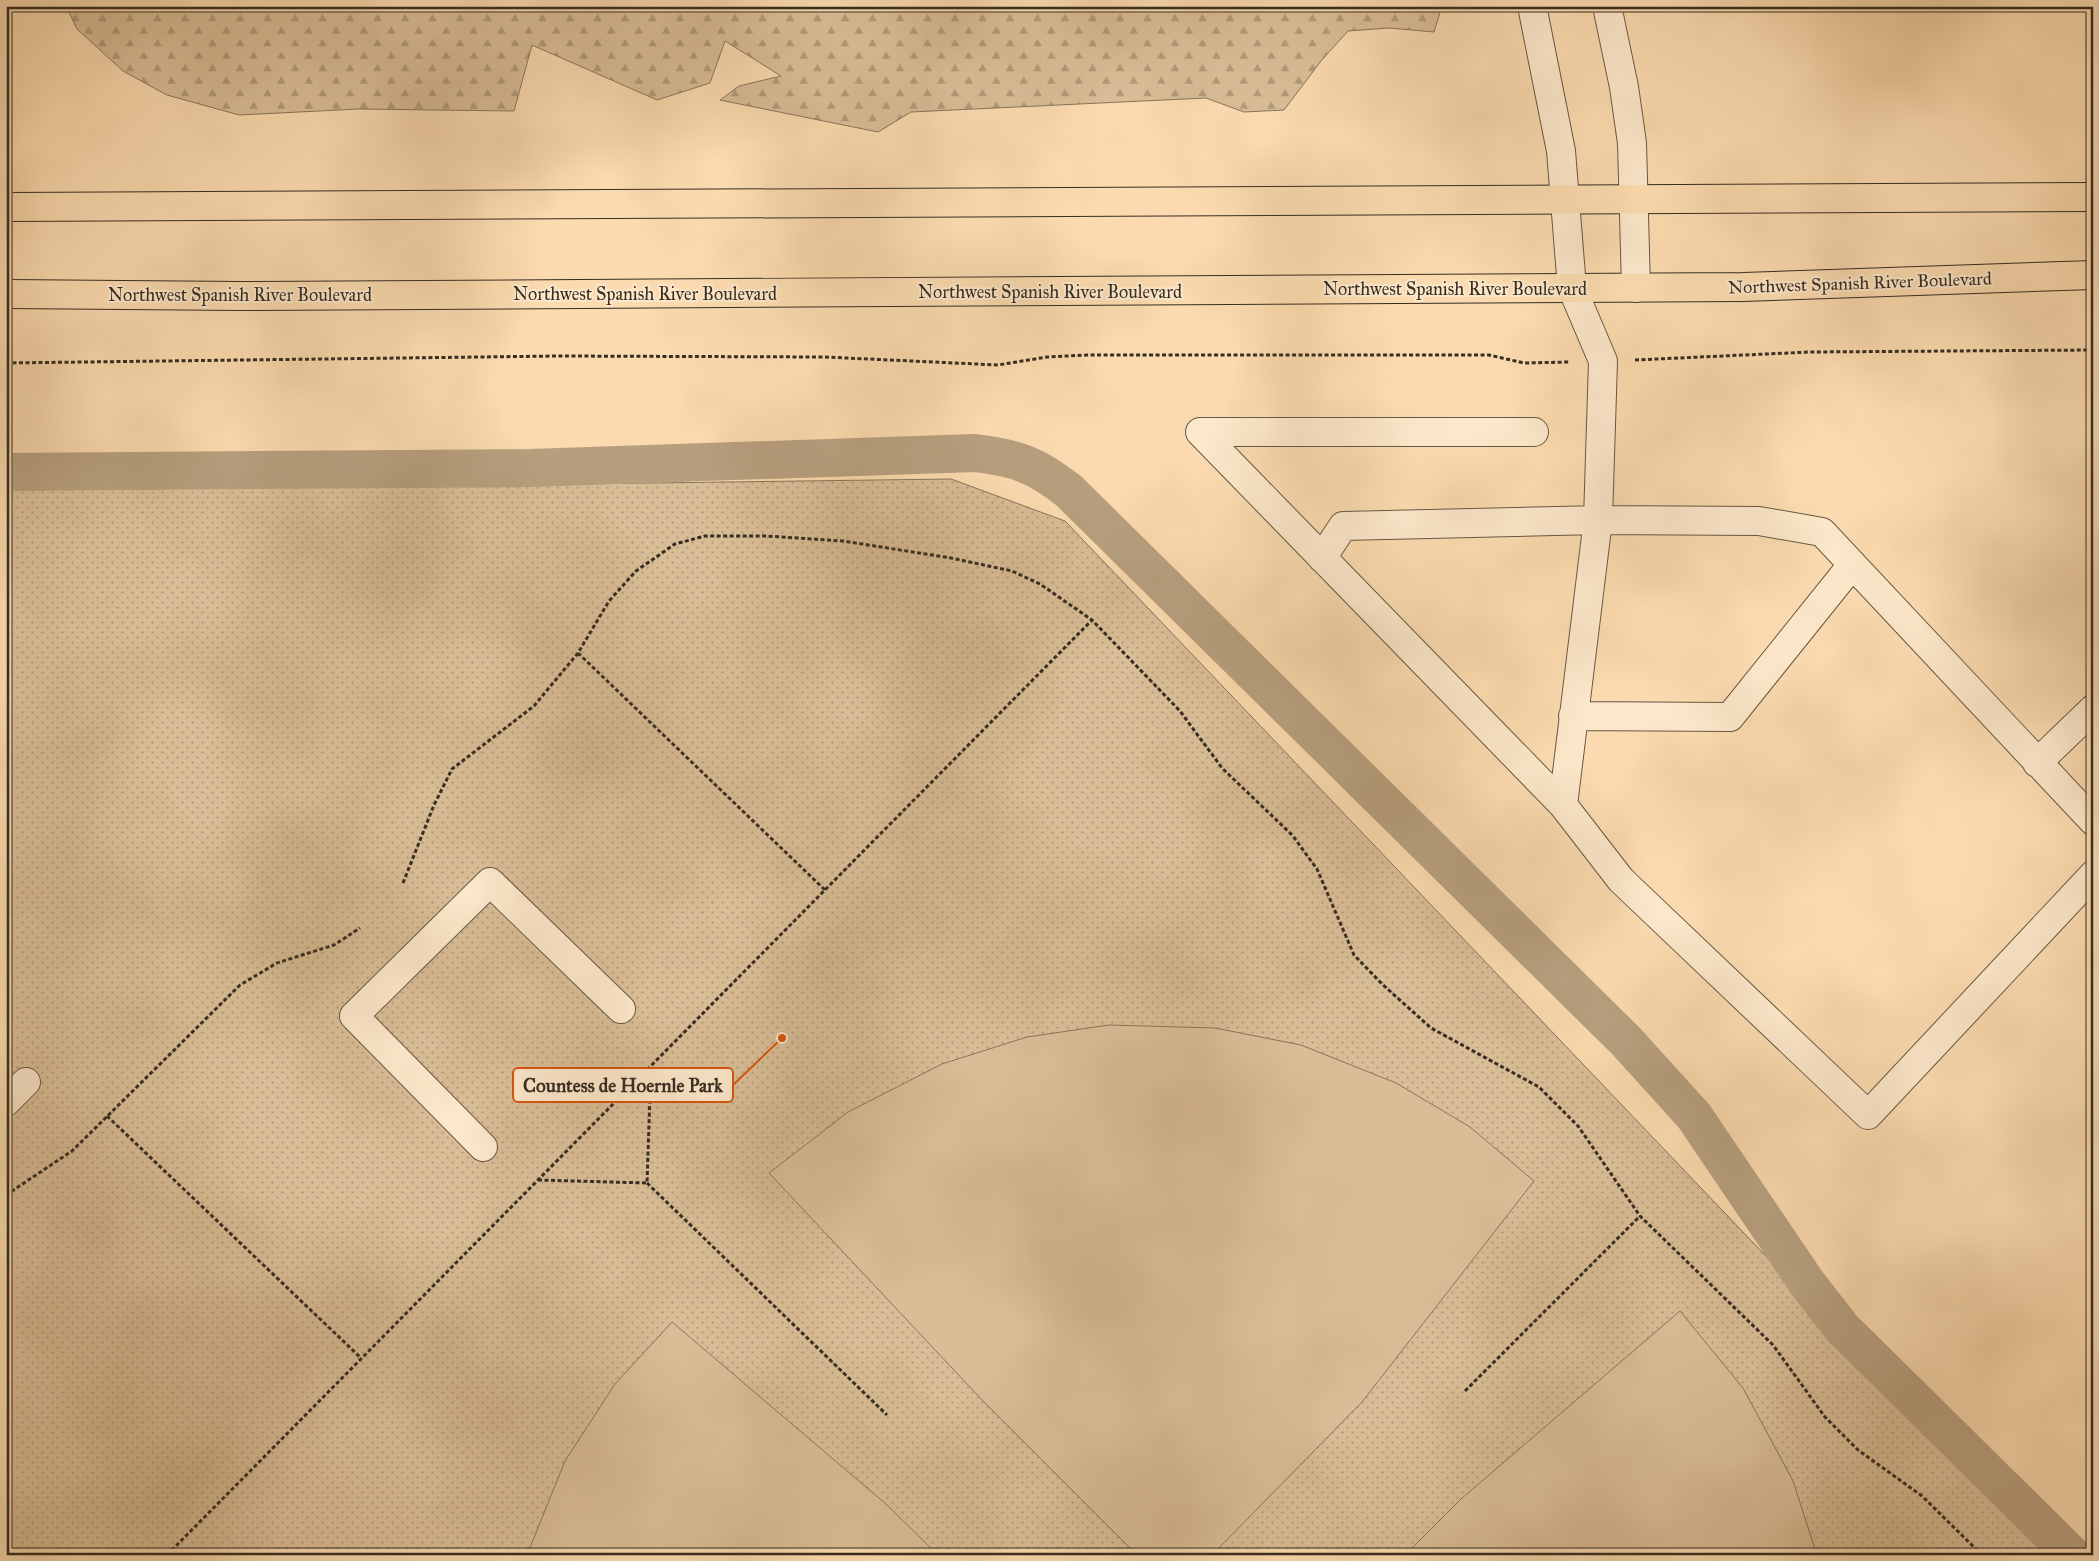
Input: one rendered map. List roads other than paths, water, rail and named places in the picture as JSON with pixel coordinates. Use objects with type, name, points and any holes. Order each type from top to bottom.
[{"type":"main road","points":[[6,207],[2093,197]]},
{"type":"main road","name":"Northwest Spanish River Boulevard","points":[[6,294],[240,296],[1636,288],[1879,284],[2093,275]]},
{"type":"street","points":[[1532,6],[1553,104],[1565,199],[1572,288],[1603,361],[1598,520],[1563,805]]},
{"type":"street","points":[[1607,6],[1629,115],[1634,198],[1636,288]]},
{"type":"street","points":[[1534,432],[1200,432],[1563,805],[1621,880],[1868,1115],[2093,875]]},
{"type":"street","points":[[1322,558],[1343,526],[1598,520],[1759,521],[1822,532],[2093,821]]},
{"type":"street","points":[[1573,716],[1730,717],[1852,565]]},
{"type":"street","points":[[2037,763],[2093,709]]},
{"type":"street","points":[[483,1147],[354,1016],[490,882],[621,1009]]},
{"type":"street","points":[[6,1102],[26,1082]]},
{"type":"waterway","points":[[6,472],[530,468],[975,453],[1003,457],[1036,469],[1069,491],[1626,1041],[1694,1116],[1807,1283],[1842,1328],[2072,1555]]},
{"type":"place","name":"Countess de Hoernle Park","points":[[782,1038]]}]
